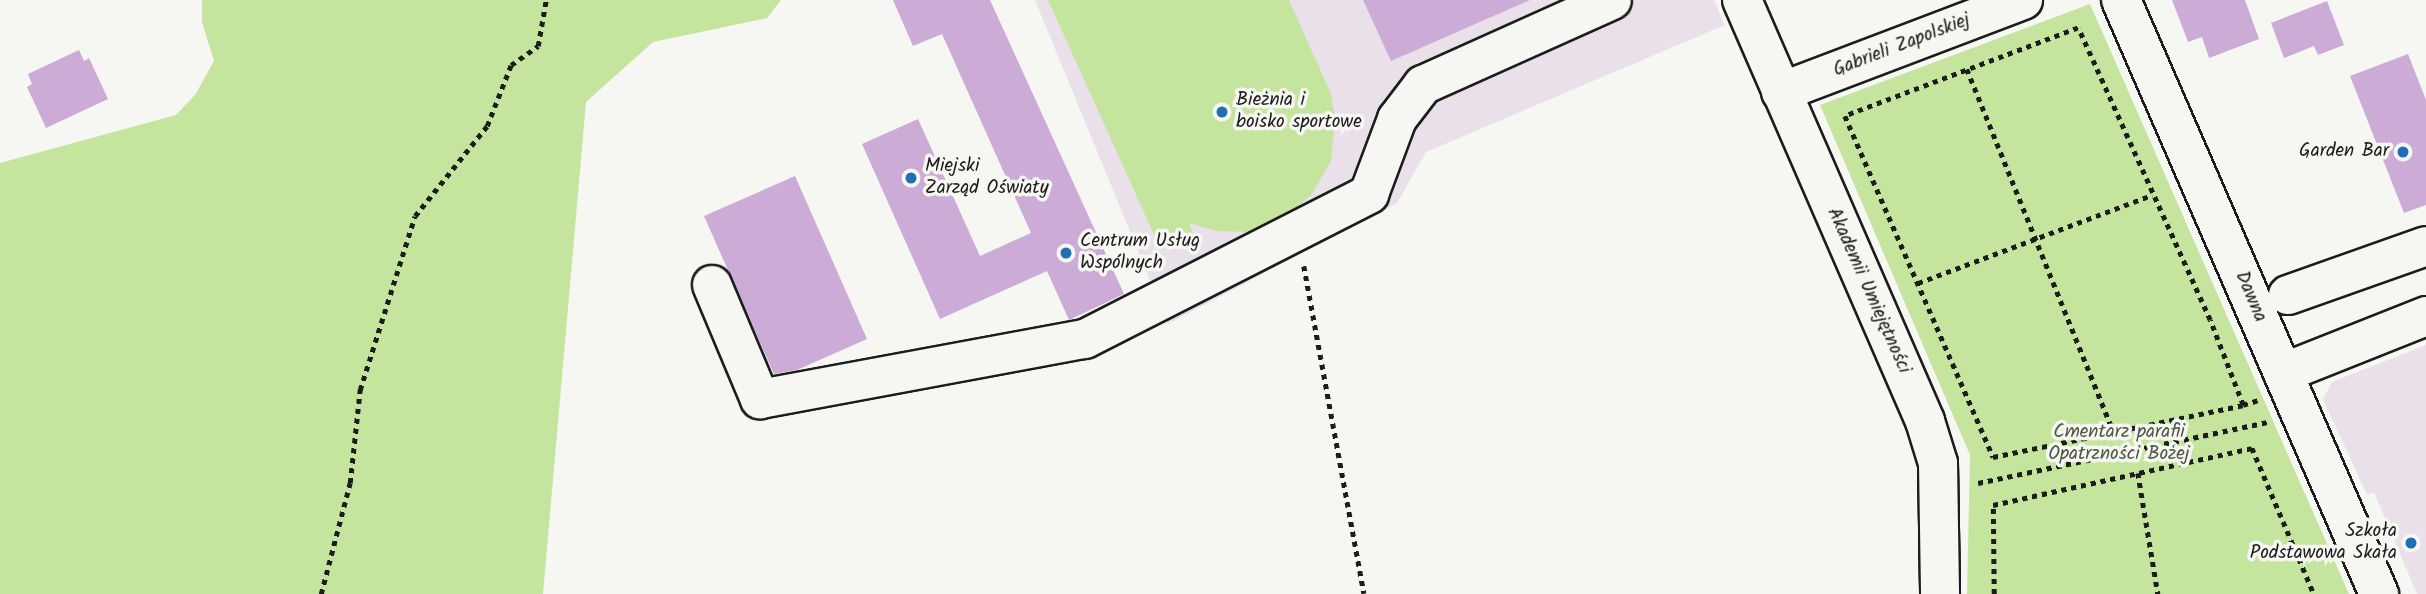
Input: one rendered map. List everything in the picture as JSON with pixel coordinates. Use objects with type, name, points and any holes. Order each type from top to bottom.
[{"type":"street","points":[[712,285],[760,399],[1085,339],[1369,194],[1397,119],[1423,85],[1612,0]]},
{"type":"street","name":"Akademii Umiejętności","points":[[1742,0],[1925,421],[1938,463],[1940,594]]},
{"type":"street","name":"Gabrieli Zapolskiej","points":[[1781,92],[2024,0]]},
{"type":"street","name":"Dawna","points":[[2121,0],[2275,385],[2379,594]]},
{"type":"street","points":[[2288,295],[2426,246]]},
{"type":"street","points":[[2275,385],[2426,316]]},
{"type":"path","points":[[321,594],[350,483],[360,390],[415,216],[487,125],[511,65],[538,46],[546,0]]},
{"type":"path","points":[[2243,405],[2078,28],[1845,116],[1993,457],[2243,405],[2275,385]]},
{"type":"path","points":[[1967,69],[2113,431]]},
{"type":"path","points":[[1918,283],[2152,195]]},
{"type":"path","points":[[1297,231],[1364,594]]},
{"type":"path","points":[[1978,483],[2272,421]]},
{"type":"path","points":[[1994,594],[1993,505],[2252,448],[2315,594]]},
{"type":"path","points":[[2138,473],[2158,594]]},
{"type":"shaded area","points":[[1035,0],[1714,0],[1725,25],[1426,152],[1397,203],[1168,324]]},
{"type":"shaded area","points":[[2426,345],[2426,594],[2417,594],[2374,492],[2367,495],[2323,399],[2332,382]]},
{"type":"green space","points":[[202,0],[781,0],[767,18],[653,42],[586,102],[543,594],[0,594],[0,163],[176,115],[195,95],[214,61],[202,22]]},
{"type":"green space","name":"Bieżnia i boisko sportowe","points":[[1048,0],[1289,0],[1331,94],[1335,119],[1331,161],[1312,194],[1285,218],[1250,232],[1217,231],[1189,223],[1194,236],[1161,250]]},
{"type":"green space","name":"Cmentarz parafii Opatrzności Bożej","points":[[2090,4],[2349,594],[1967,594],[1970,455],[1820,105]]},
{"type":"building","name":"Miejski Zarząd Oświaty","points":[[893,0],[990,0],[1124,294],[1069,320],[1047,271],[940,319],[862,144],[918,119],[980,256],[1031,233],[942,34],[913,46]]},
{"type":"building","points":[[1363,0],[1530,0],[1391,61]]},
{"type":"building","points":[[2172,0],[2245,0],[2259,39],[2209,58],[2202,37],[2188,42]]},
{"type":"building","points":[[2327,1],[2344,45],[2318,55],[2314,46],[2284,58],[2271,23]]},
{"type":"building","points":[[79,50],[84,61],[89,58],[108,99],[46,128],[27,87],[32,84],[28,74]]},
{"type":"building","name":"Garden Bar","points":[[2408,54],[2426,100],[2426,205],[2404,213],[2350,76]]},
{"type":"building","points":[[795,176],[867,339],[797,370],[774,374],[704,216]]},
{"type":"place","name":"Bieżnia i boisko sportowe","points":[[1222,112]]},
{"type":"place","name":"Garden Bar","points":[[2403,152]]},
{"type":"place","name":"Miejski Zarząd Oświaty","points":[[911,178]]},
{"type":"place","name":"Centrum Usług Wspólnych","points":[[1066,253]]},
{"type":"place","name":"Szkoła Podstawowa Skała","points":[[2411,543]]}]
